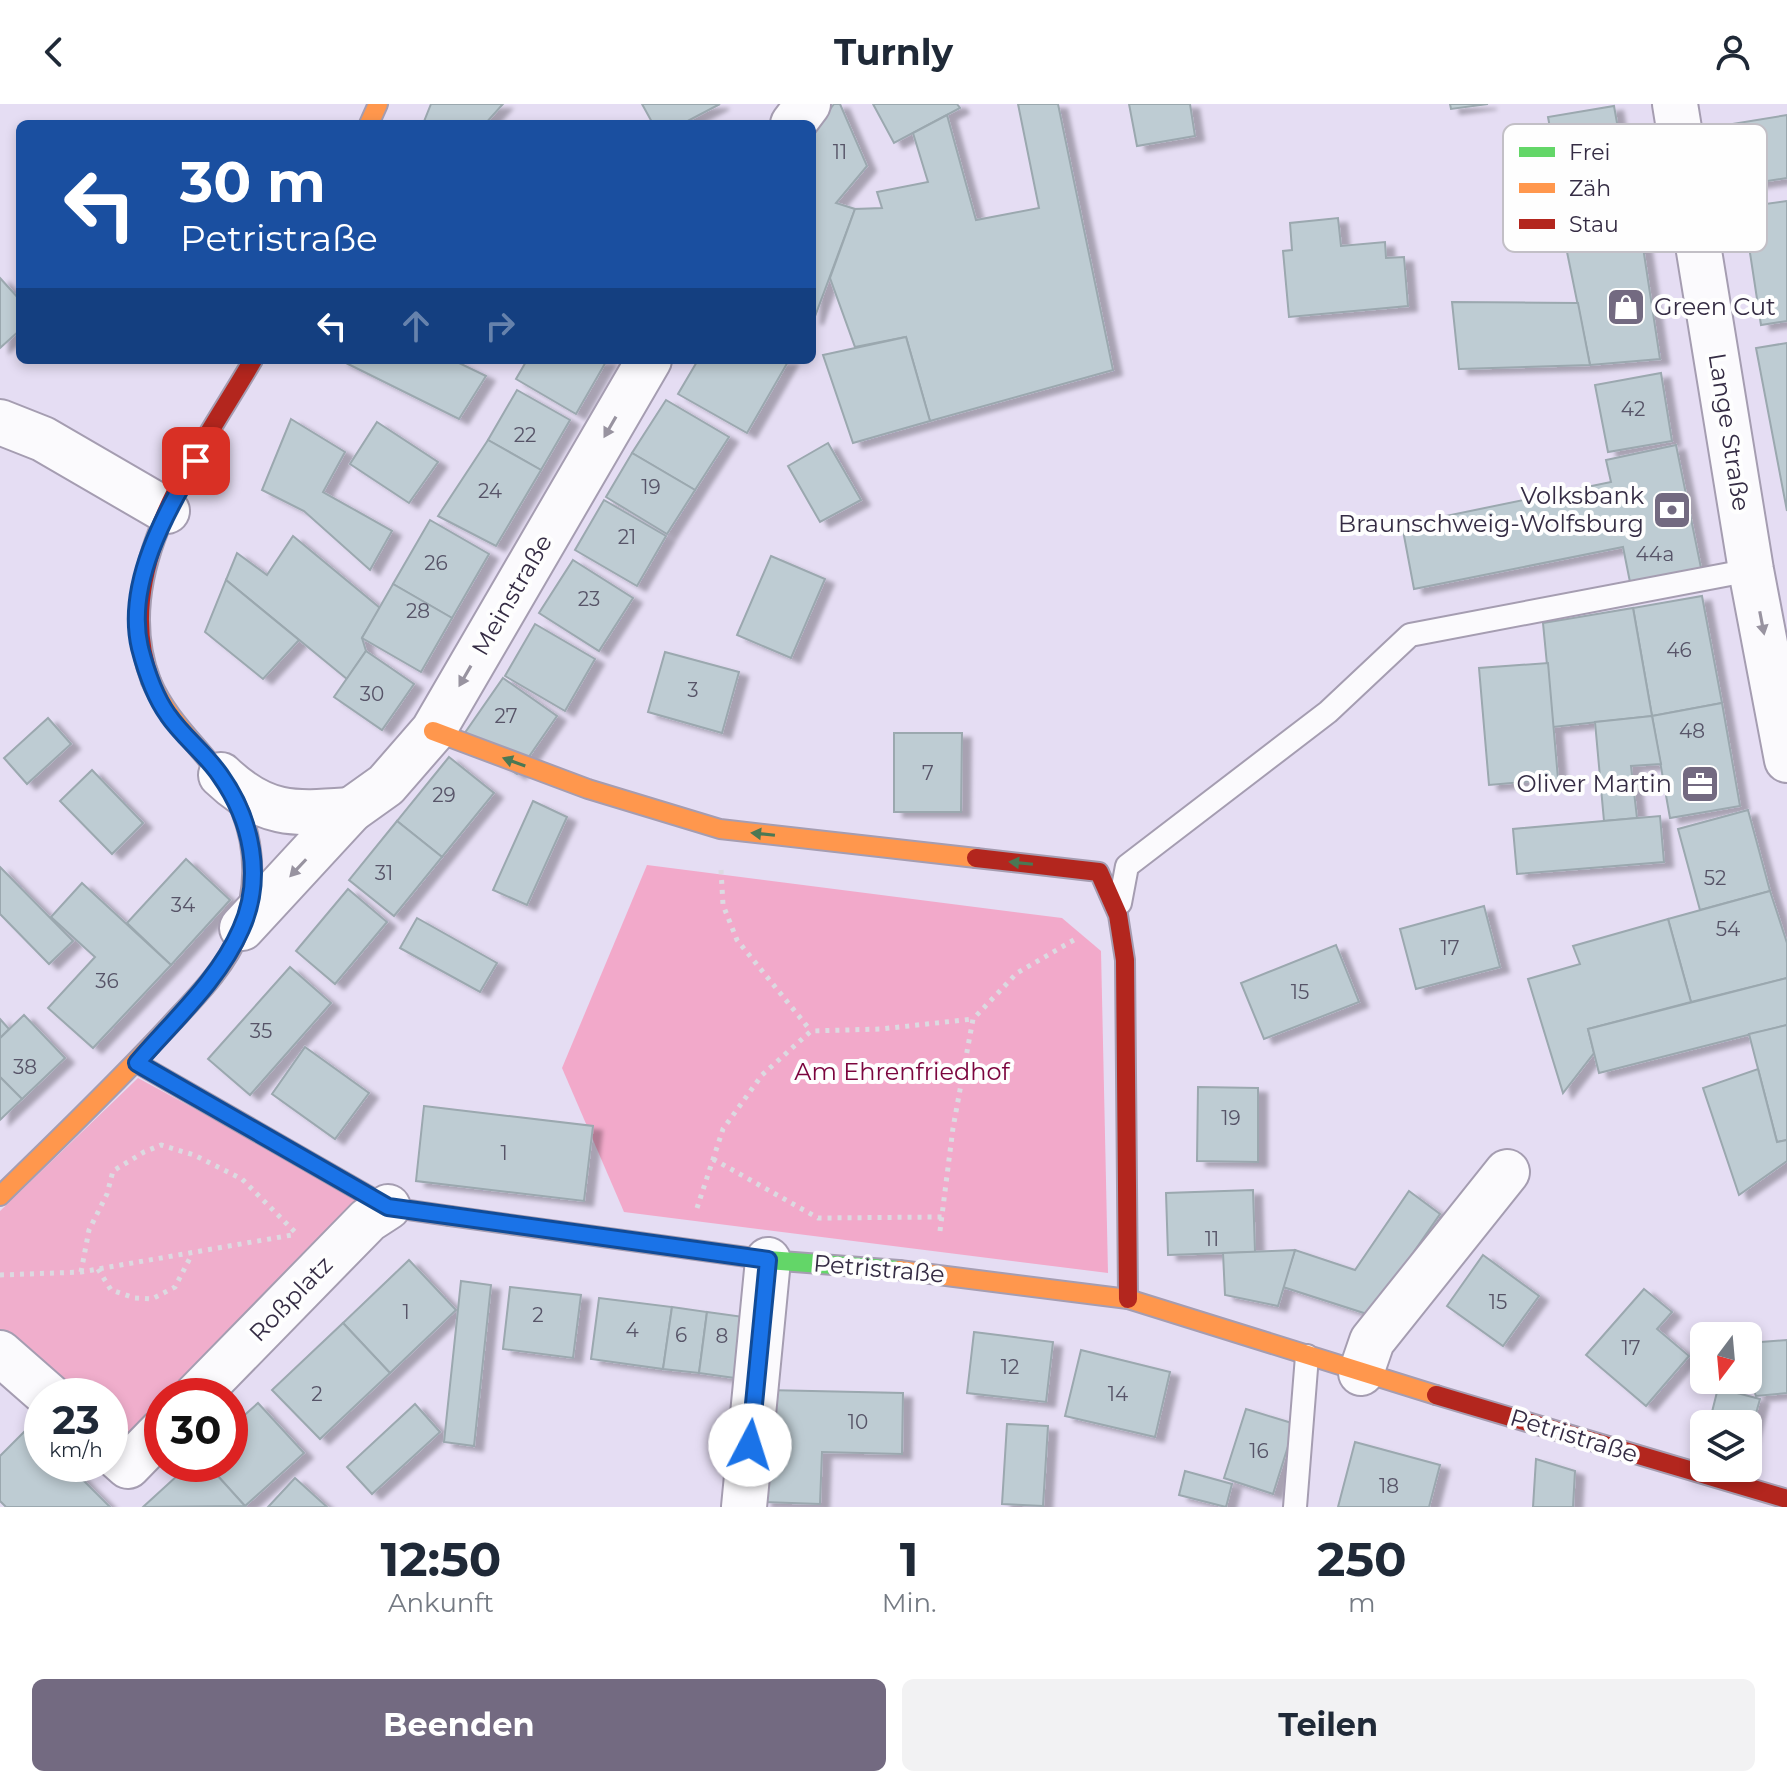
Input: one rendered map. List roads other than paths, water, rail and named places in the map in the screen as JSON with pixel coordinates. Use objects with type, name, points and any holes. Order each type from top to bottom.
[{"type":"street","name":"Lange Straße","points":[[1675,104],[1678,124]]},
{"type":"street","name":"Lange Straße","points":[[1699,252],[1751,570],[1787,760]]},
{"type":"street","name":"Meinstraße","points":[[0,1196],[137,1063],[220,968],[242,928],[254,884],[253,848],[241,814],[221,775],[168,715],[154,689],[140,646],[138,610],[142,582],[167,511],[251,364]]},
{"type":"street","name":"Meinstraße","points":[[242,928],[351,810],[386,785],[433,731],[647,364]]},
{"type":"street","points":[[0,422],[43,439],[167,511]]},
{"type":"street","points":[[433,731],[588,789],[720,829],[1099,872],[1118,915],[1125,960],[1128,1299]]},
{"type":"street","points":[[221,775],[242,796],[271,809],[305,814],[351,810]]},
{"type":"street","name":"Petristraße","points":[[137,1063],[378,1213],[768,1260],[933,1272],[1128,1299],[1361,1373],[1787,1499]]},
{"type":"street","points":[[1361,1373],[1372,1341],[1507,1172]]},
{"type":"street","name":"Roßplatz","points":[[214,1378],[378,1213]]},
{"type":"street","points":[[744,1507],[768,1260]]},
{"type":"street","points":[[0,1353],[28,1378]]},
{"type":"street","points":[[128,1466],[144,1450]]},
{"type":"lane","points":[[1118,915],[1127,866],[1328,712],[1410,635],[1751,570]]},
{"type":"lane","points":[[1295,1507],[1307,1356]]},
{"type":"place","name":"Green Cut","points":[[1626,307]]},
{"type":"place","name":"Volksbank Braunschweig-Wolfsburg","points":[[1672,510]]},
{"type":"place","name":"Oliver Martin","points":[[1700,784]]},
{"type":"park label","name":"Am Ehrenfriedhof","points":[[902,1072]]}]
